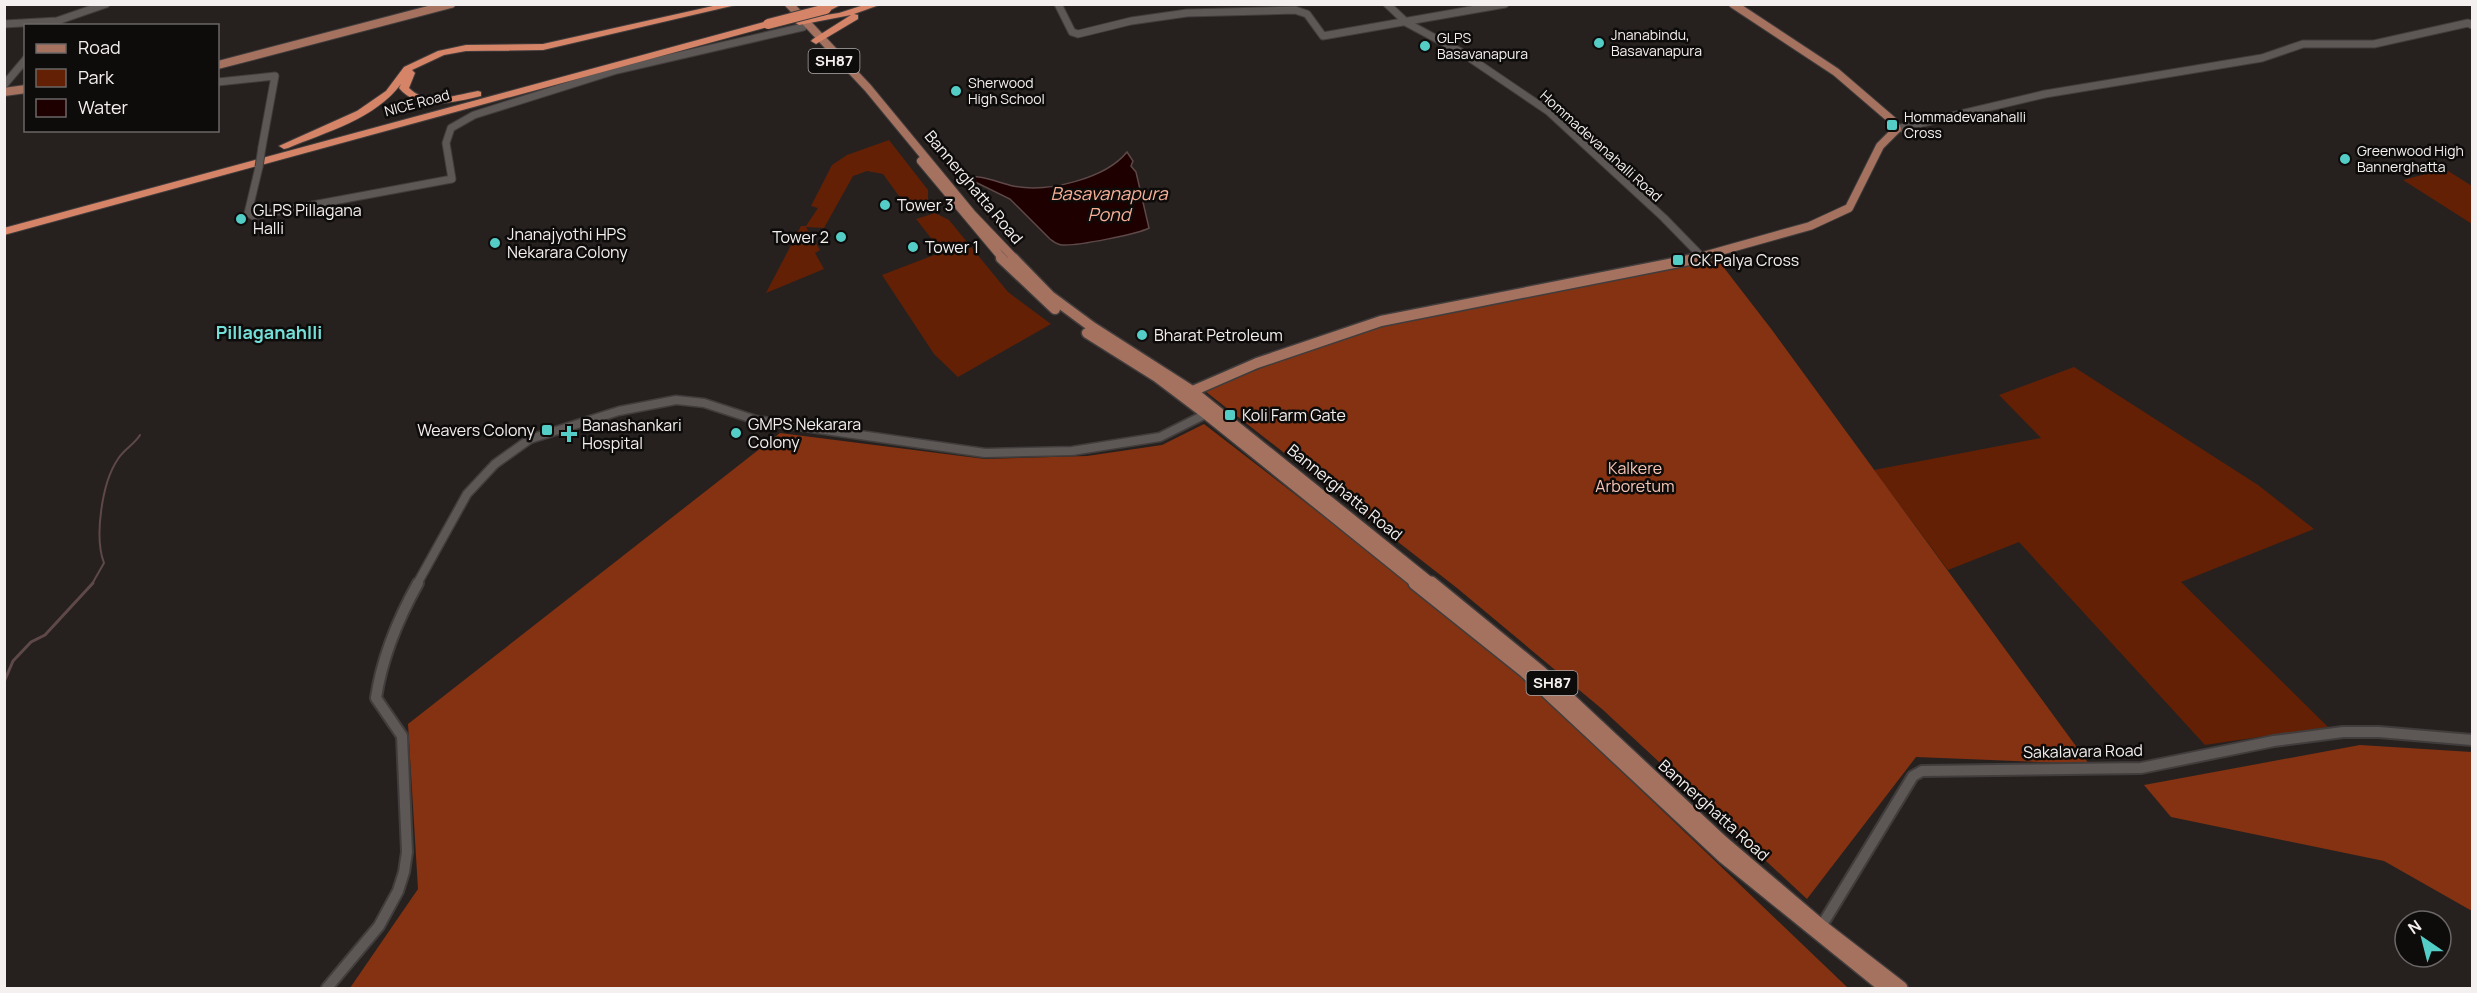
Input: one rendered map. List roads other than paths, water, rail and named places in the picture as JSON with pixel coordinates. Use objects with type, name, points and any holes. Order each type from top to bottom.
[{"type":"highway","points":[[280,148],[361,113],[389,93],[407,69],[441,53],[466,48],[543,47],[636,24],[736,4]]},
{"type":"highway","points":[[480,94],[426,100],[409,94],[404,85],[409,75],[417,67],[452,54],[542,51],[750,4]]},
{"type":"highway","name":"NICE Road","points":[[4,232],[766,21],[810,4]]},
{"type":"highway","name":"NICE Road","points":[[4,223],[480,94],[766,21],[826,9],[838,4]]},
{"type":"highway","points":[[802,23],[840,16],[878,4]]},
{"type":"highway","points":[[819,40],[850,19],[885,4]]},
{"type":"main road","points":[[219,63],[438,4]]},
{"type":"main road","points":[[219,63],[451,4]]},
{"type":"main road","name":"Bannerghatta Road","points":[[781,4],[868,88],[1029,282],[1066,318],[1187,393],[1210,411],[1525,671],[1724,857],[1819,931],[1886,988]]},
{"type":"main road","name":"Bannerghatta Road","points":[[789,4],[802,23]]},
{"type":"main road","points":[[1187,393],[1267,359],[1381,321],[1702,257],[1810,226],[1849,208],[1881,146],[1897,129],[1893,121],[1836,72],[1733,4]]},
{"type":"main road","points":[[4,94],[24,91]]},
{"type":"main road","name":"Bannerghatta Road","points":[[1819,931],[1901,988]]},
{"type":"street","points":[[4,18],[7,24],[55,23],[106,4]]},
{"type":"street","points":[[1058,4],[1072,32],[1078,34],[1131,21],[1187,13],[1302,11],[1323,36],[1407,23],[1504,4]]},
{"type":"street","name":"Hommadevanahalli Road","points":[[1387,4],[1407,23],[1461,52],[1548,111],[1664,218],[1702,257]]},
{"type":"street","points":[[219,82],[275,76],[259,167],[248,213],[253,216],[452,179],[446,143],[451,128],[474,116],[617,70],[802,23]]},
{"type":"street","points":[[1897,129],[2045,94],[2262,58],[2303,44],[2374,44],[2468,23],[2472,25]]},
{"type":"street","points":[[4,85],[24,62]]},
{"type":"street","points":[[327,988],[384,919],[400,889],[406,870],[402,736],[376,698],[379,676],[395,627],[467,494],[508,453],[530,439],[573,424],[641,405],[676,400],[705,403],[756,420],[985,453],[1072,451],[1160,437],[1210,411]]},
{"type":"street","name":"Sakalavara Road","points":[[1819,931],[1913,776],[1922,771],[2141,768],[2274,741],[2343,732],[2379,732],[2472,740]]},
{"type":"water","name":"Basavanapura Pond","points":[[1127,152],[1133,161],[1131,166],[1136,172],[1149,228],[1081,244],[1056,243],[1010,199],[965,177],[983,178],[1027,188],[1059,185],[1091,176],[1118,161]]},
{"type":"waterway","points":[[92,584],[104,563],[101,552],[100,525],[108,481],[120,456],[140,435]]},
{"type":"waterway","points":[[4,682],[13,661],[31,642],[45,635],[93,583]]},
{"type":"place","name":"Jnanabindu, Basavanapura","points":[[1599,43]]},
{"type":"place","name":"GLPS Basavanapura","points":[[1425,46]]},
{"type":"place","name":"Sherwood High School","points":[[956,91]]},
{"type":"place","name":"Hommadevanahalli Cross","points":[[1892,125]]},
{"type":"place","name":"Greenwood High Bannerghatta","points":[[2345,159]]},
{"type":"place","name":"Tower 3","points":[[885,205]]},
{"type":"place","name":"GLPS Pillagana Halli","points":[[241,219]]},
{"type":"place","name":"Tower 2","points":[[841,237]]},
{"type":"place","name":"Jnanajyothi HPS Nekarara Colony","points":[[495,243]]},
{"type":"place","name":"Tower 1","points":[[913,247]]},
{"type":"place","name":"CK Palya Cross","points":[[1678,260]]},
{"type":"place","name":"Bharat Petroleum","points":[[1142,335]]},
{"type":"place","name":"Koli Farm Gate","points":[[1230,415]]},
{"type":"place","name":"Weavers Colony","points":[[547,430]]},
{"type":"place","name":"GMPS Nekarara Colony","points":[[736,433]]},
{"type":"place","name":"Banashankari Hospital","points":[[569,434]]},
{"type":"district","name":"Pillaganahlli","points":[[269,333]]},
{"type":"park label","name":"Kalkere Arboretum","points":[[1635,477]]}]
